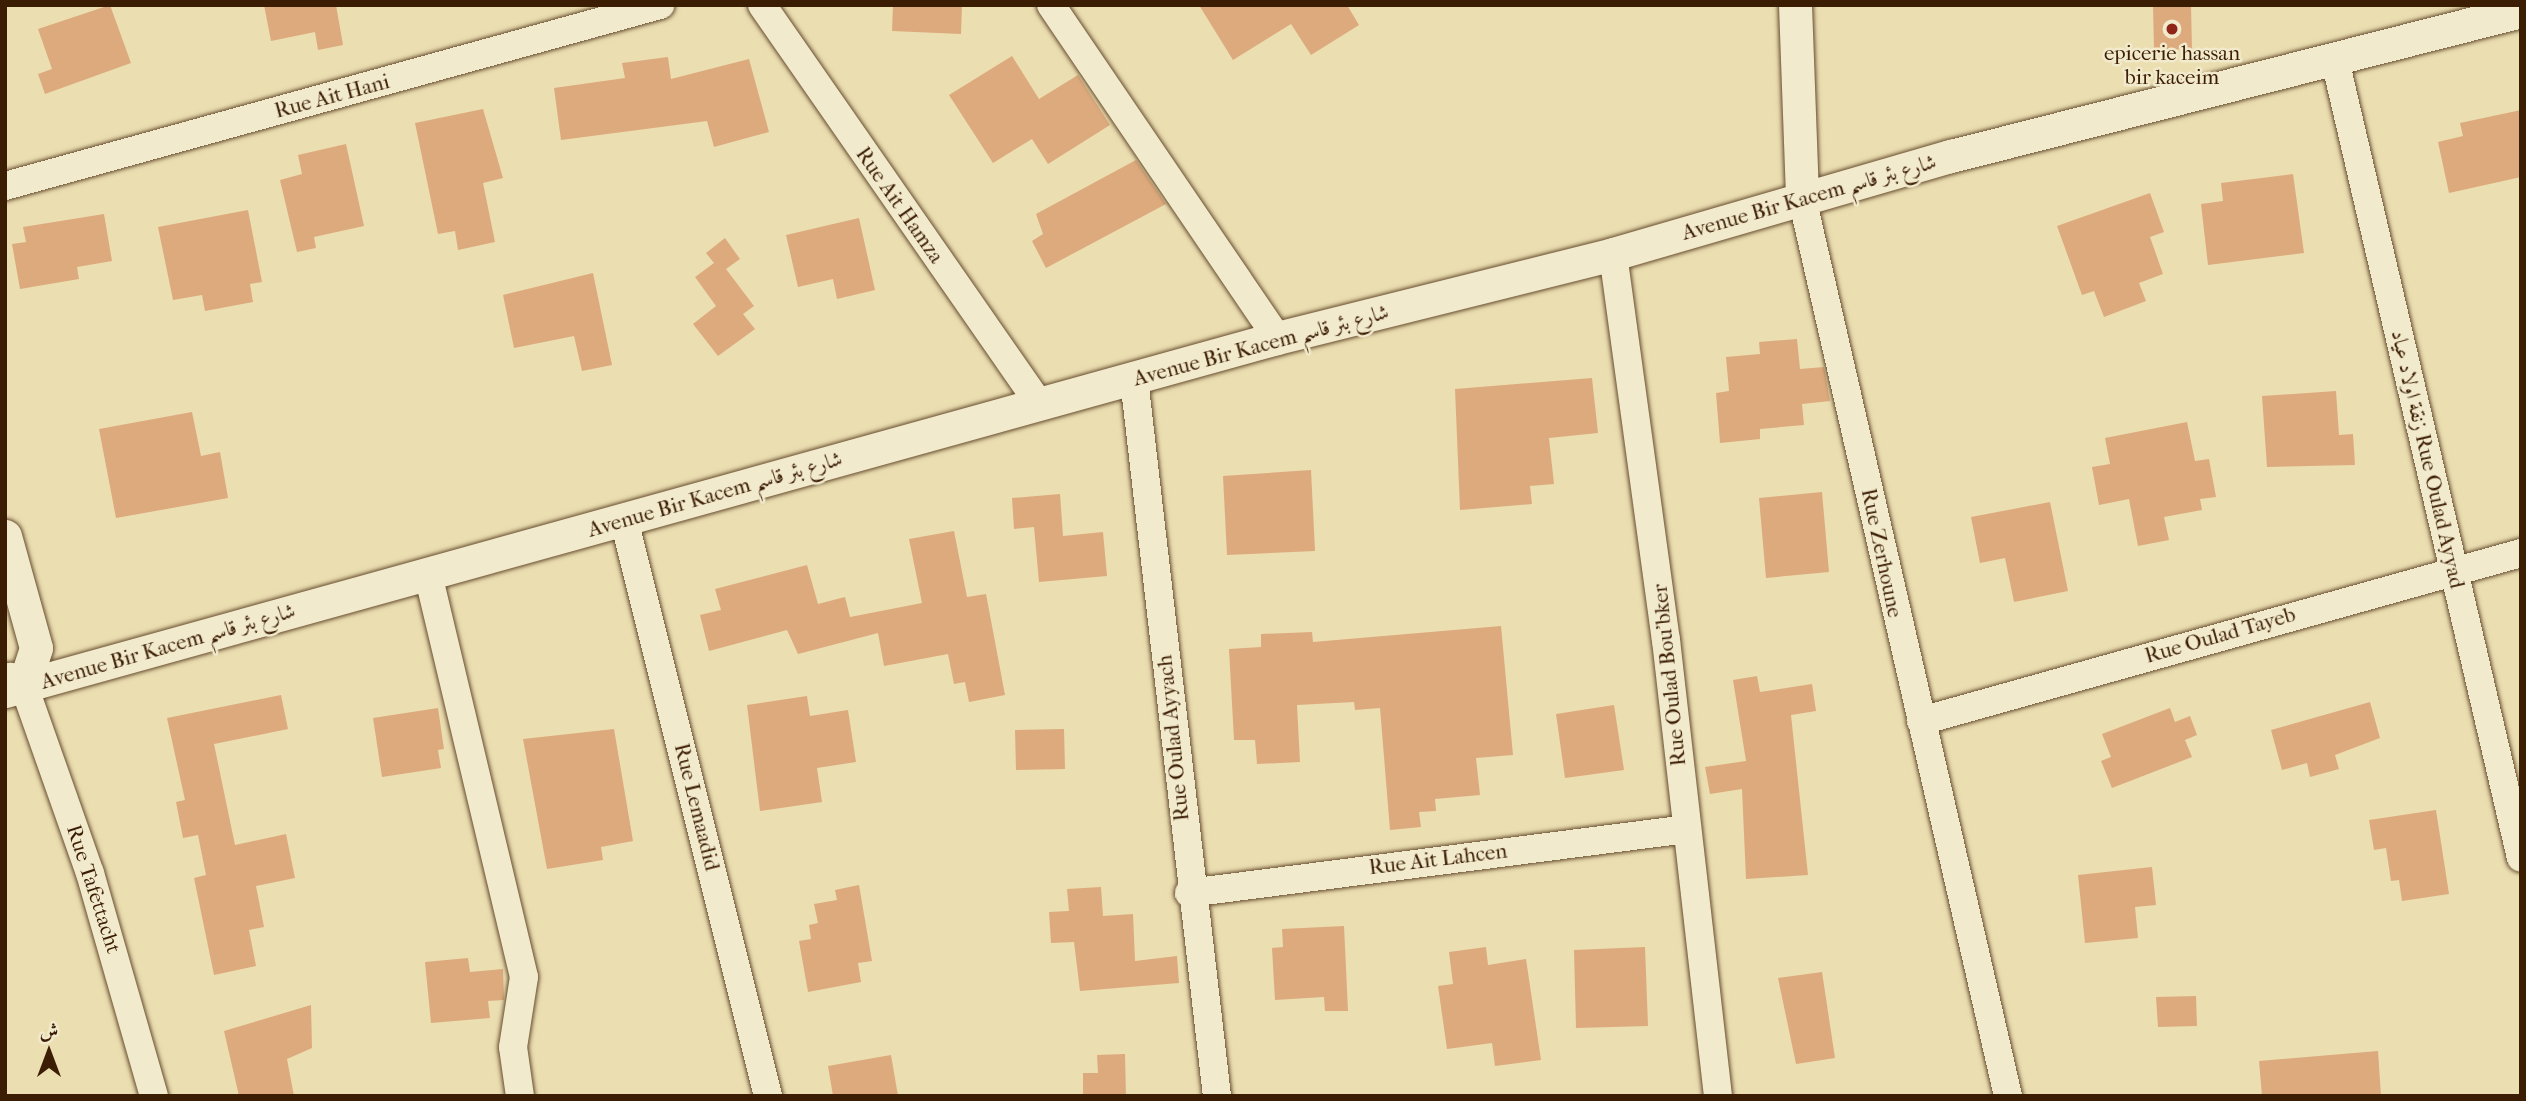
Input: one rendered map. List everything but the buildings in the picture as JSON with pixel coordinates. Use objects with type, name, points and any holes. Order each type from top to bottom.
[{"type":"street","name":"Rue Ait Hani","points":[[5,187],[660,5]]},
{"type":"street","name":"Rue Ait Hamza","points":[[762,5],[1039,404]]},
{"type":"street","points":[[1051,5],[1278,338]]},
{"type":"street","name":"Rue Zerhoune","points":[[1795,5],[1802,198],[2008,1096]]},
{"type":"street","name":"Avenue Bir Kacem شارع بئر قاسم","points":[[11,684],[624,520],[1278,338],[1613,254],[1802,198],[2521,11]]},
{"type":"street","name":"زنقة اولاد عياد Rue Oulad Ayyad","points":[[2335,60],[2521,858]]},
{"type":"street","name":"Rue Oulad Bou'bker","points":[[1613,254],[1645,471],[1718,1096]]},
{"type":"street","name":"Rue Oulad Ayyach","points":[[1134,379],[1189,893],[1217,1096]]},
{"type":"street","name":"Rue Lemaadid","points":[[624,520],[768,1096]]},
{"type":"street","points":[[5,536],[36,648],[11,684]]},
{"type":"street","name":"Rue Oulad Tayeb","points":[[1921,721],[2454,569],[2521,553]]},
{"type":"street","points":[[428,573],[524,977],[513,1047],[520,1096]]},
{"type":"street","name":"Rue Tafettacht","points":[[11,684],[90,873],[154,1096]]},
{"type":"street","name":"Rue Ait Lahcen","points":[[1189,893],[1686,829]]},
{"type":"place","name":"epicerie hassan bir kaceim","points":[[2172,29]]}]
